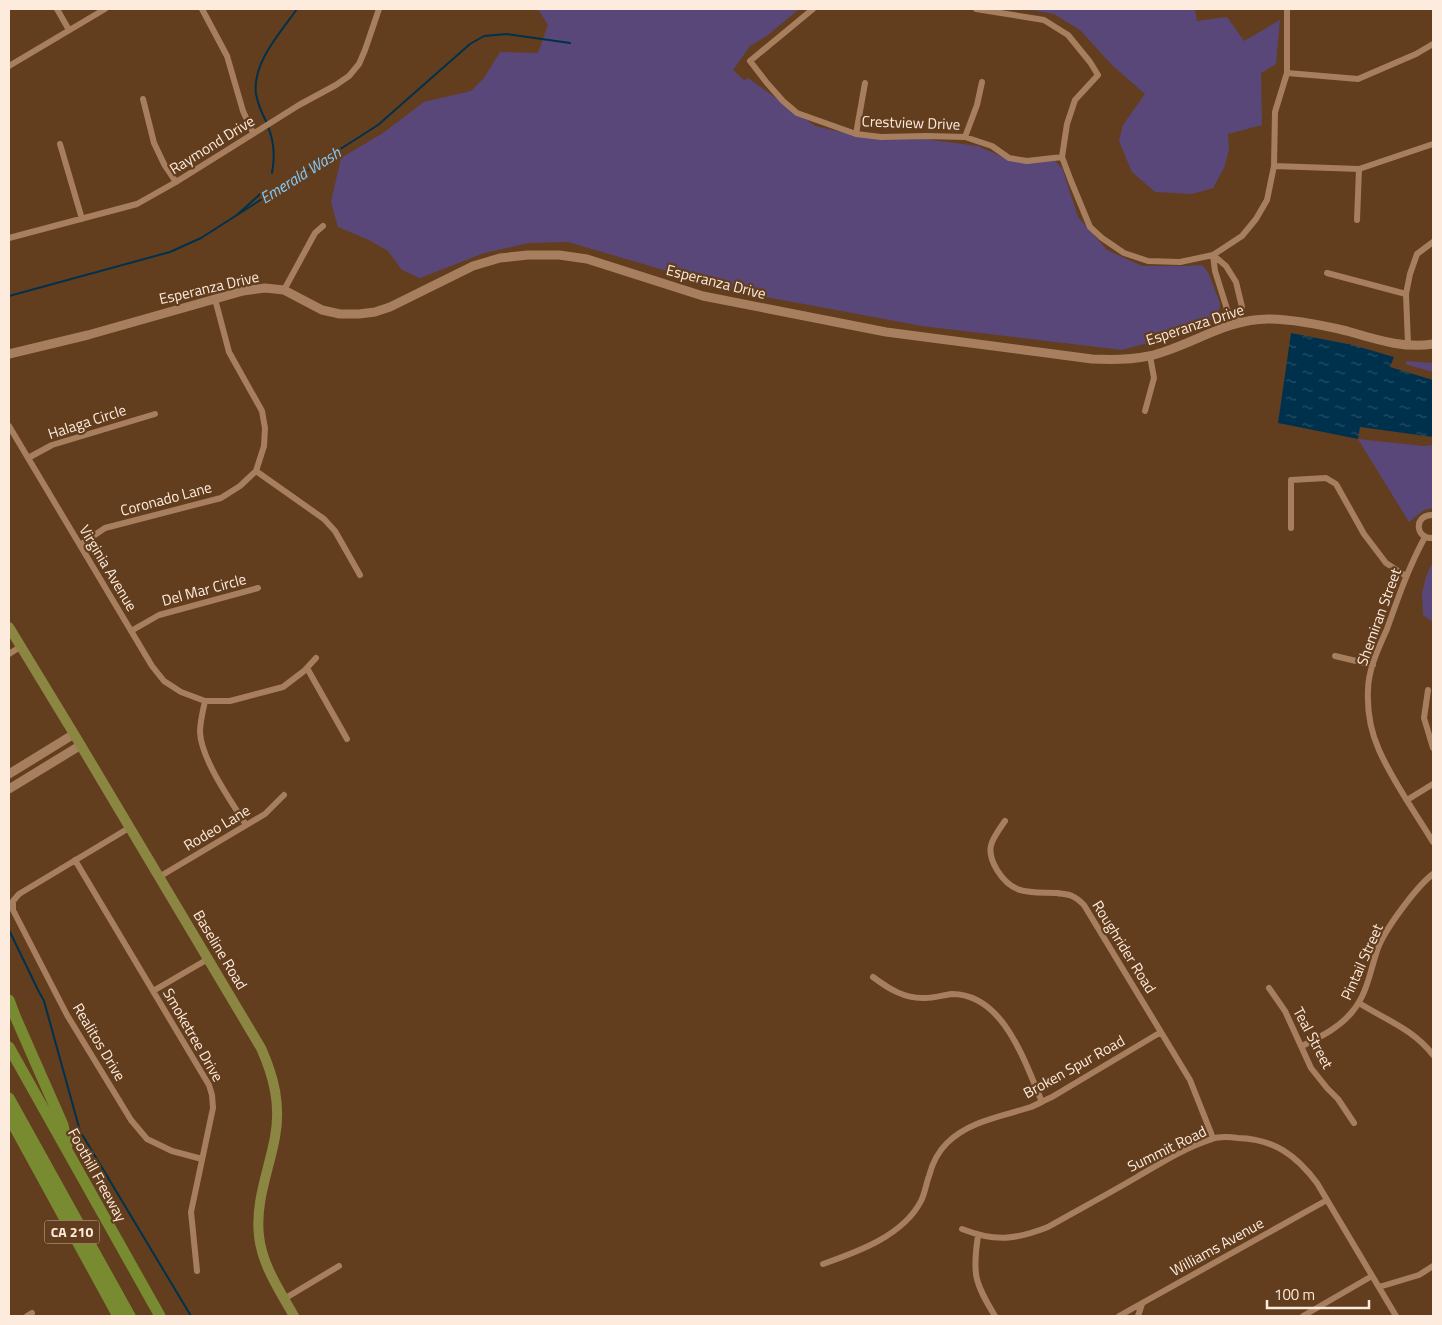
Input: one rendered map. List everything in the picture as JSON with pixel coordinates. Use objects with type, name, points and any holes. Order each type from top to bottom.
[{"type":"highway","points":[[9,1000],[63,1125],[70,1156]]},
{"type":"highway","name":"Foothill Freeway","points":[[9,1048],[160,1316]]},
{"type":"highway","points":[[9,1060],[151,1316]]},
{"type":"highway","points":[[9,1098],[130,1316]]},
{"type":"highway","name":"CA 210","points":[[9,1117],[118,1316]]},
{"type":"highway","points":[[9,1135],[26,1148]]},
{"type":"main road","name":"Esperanza Drive","points":[[9,354],[88,335],[215,298],[265,288],[284,290],[322,310],[340,314],[367,313],[390,307],[473,266],[500,258],[528,255],[559,255],[587,259],[703,296],[886,332],[1092,359],[1112,360],[1150,356],[1238,323],[1267,318],[1292,320],[1346,331],[1376,340],[1408,344],[1433,344]]},
{"type":"main road","name":"Baseline Road","points":[[9,627],[261,1048],[271,1071],[277,1106],[275,1136],[258,1216],[259,1236],[269,1271],[294,1316]]},
{"type":"main road","points":[[9,774],[74,734]]},
{"type":"main road","points":[[9,789],[81,745]]},
{"type":"street","points":[[57,9],[69,30]]},
{"type":"street","points":[[9,66],[105,9]]},
{"type":"street","points":[[202,9],[227,56],[243,111],[253,133]]},
{"type":"street","name":"Raymond Drive","points":[[9,238],[137,204],[176,182],[299,105],[336,85],[349,76],[359,64],[379,9]]},
{"type":"street","name":"Crestview Drive","points":[[813,9],[750,61],[778,95],[797,113],[856,134],[881,137],[965,137],[992,146],[1009,158],[1027,161],[1062,157]]},
{"type":"street","points":[[976,9],[1044,20],[1068,35],[1090,62],[1098,75],[1075,100],[1067,124],[1062,157],[1090,227],[1124,253],[1148,261],[1180,262],[1213,255],[1242,236],[1256,219],[1267,200],[1274,166],[1275,112],[1287,73],[1287,9]]},
{"type":"street","points":[[1287,73],[1358,79],[1416,54],[1433,44]]},
{"type":"street","points":[[965,137],[977,105],[982,82]]},
{"type":"street","points":[[856,134],[865,83]]},
{"type":"street","points":[[143,99],[154,142],[164,164],[176,182]]},
{"type":"street","points":[[60,144],[82,219]]},
{"type":"street","points":[[1274,166],[1359,169],[1433,144]]},
{"type":"street","points":[[1357,220],[1359,169]]},
{"type":"street","points":[[284,290],[315,233],[323,226]]},
{"type":"street","points":[[1408,344],[1406,294],[1410,274],[1417,254],[1433,242]]},
{"type":"street","points":[[1213,255],[1226,266],[1236,282],[1242,307],[1238,323]]},
{"type":"street","points":[[1213,255],[1215,271],[1227,309],[1238,323]]},
{"type":"street","points":[[1327,273],[1406,294]]},
{"type":"street","points":[[1220,284],[1226,275],[1233,276]]},
{"type":"street","points":[[215,298],[228,352],[262,411],[265,428],[264,446],[256,471],[324,519],[335,531],[360,575]]},
{"type":"street","points":[[1145,411],[1154,378],[1150,356]]},
{"type":"street","name":"Halaga Circle","points":[[28,458],[59,443],[155,414]]},
{"type":"street","name":"Virginia Avenue","points":[[9,426],[152,666],[164,681],[181,692],[205,701]]},
{"type":"street","name":"Coronado Lane","points":[[80,545],[105,528],[221,498],[240,486],[256,471]]},
{"type":"street","points":[[1291,528],[1291,480],[1326,478],[1336,484],[1364,534],[1386,563],[1406,576]]},
{"type":"street","name":"Shemiran Street","points":[[1433,514],[1426,515],[1420,521],[1420,533],[1425,537],[1406,576],[1372,665],[1368,689],[1371,725],[1379,750],[1433,842]]},
{"type":"street","points":[[1425,537],[1433,538]]},
{"type":"street","name":"Del Mar Circle","points":[[131,631],[160,615],[258,588]]},
{"type":"street","points":[[9,654],[20,647]]},
{"type":"street","points":[[1335,656],[1372,665]]},
{"type":"street","points":[[246,825],[209,762],[203,747],[200,731],[205,701],[230,701],[283,686],[307,668],[316,658]]},
{"type":"street","points":[[307,668],[347,739]]},
{"type":"street","points":[[1428,690],[1424,718],[1433,748]]},
{"type":"street","points":[[1407,800],[1433,784]]},
{"type":"street","name":"Rodeo Lane","points":[[159,877],[265,814],[284,795]]},
{"type":"street","name":"Roughrider Road","points":[[1005,821],[992,840],[990,848],[990,856],[1002,879],[1011,887],[1021,891],[1071,895],[1084,905],[1190,1080],[1213,1138]]},
{"type":"street","points":[[75,860],[129,828]]},
{"type":"street","name":"Realitos Drive","points":[[75,860],[19,894],[13,901],[13,910],[67,1015],[131,1120],[147,1139],[172,1150],[202,1159]]},
{"type":"street","name":"Smoketree Drive","points":[[75,860],[209,1085],[212,1095],[213,1108],[191,1212],[197,1271]]},
{"type":"street","name":"Pintail Street","points":[[1302,1046],[1337,1027],[1359,1003],[1366,990],[1378,948],[1384,935],[1420,885],[1433,874]]},
{"type":"street","points":[[153,992],[208,959]]},
{"type":"street","points":[[873,978],[889,989],[905,996],[925,998],[951,994],[960,995],[986,1005],[1004,1025],[1019,1048],[1042,1102]]},
{"type":"street","name":"Teal Street","points":[[1269,988],[1286,1011],[1311,1068],[1338,1099],[1354,1122]]},
{"type":"street","points":[[1359,1003],[1405,1028],[1425,1045],[1433,1056]]},
{"type":"street","name":"Broken Spur Road","points":[[823,1264],[868,1247],[895,1230],[908,1219],[920,1202],[937,1158],[947,1143],[963,1130],[1042,1102],[1161,1032]]},
{"type":"street","name":"Summit Road","points":[[962,1229],[978,1236],[997,1238],[1022,1236],[1048,1227],[1170,1158],[1213,1138],[1250,1138],[1266,1142],[1283,1150],[1298,1160],[1309,1172],[1396,1316]]},
{"type":"street","name":"Williams Avenue","points":[[1119,1316],[1327,1200]]},
{"type":"street","points":[[978,1236],[974,1257],[975,1274],[980,1291],[995,1316]]},
{"type":"street","points":[[284,1299],[339,1266]]},
{"type":"street","points":[[1379,1287],[1419,1275],[1433,1266]]},
{"type":"street","points":[[1303,1316],[1372,1276]]},
{"type":"street","points":[[1138,1316],[1142,1304]]},
{"type":"shaded area","points":[[538,9],[799,9],[768,35],[750,46],[733,70],[744,80],[748,78],[815,126],[863,137],[924,139],[978,146],[1007,159],[1055,161],[1062,168],[1078,217],[1107,250],[1142,266],[1202,265],[1208,272],[1220,303],[1219,316],[1177,335],[1122,350],[922,326],[739,292],[568,242],[529,243],[484,253],[420,278],[402,270],[388,251],[369,240],[338,227],[331,202],[341,158],[383,133],[424,102],[471,91],[484,78],[500,52],[538,53],[548,25]]},
{"type":"shaded area","points":[[1025,9],[1195,9],[1197,21],[1227,17],[1244,41],[1280,20],[1276,64],[1261,73],[1262,125],[1228,134],[1229,150],[1224,168],[1213,188],[1192,194],[1155,192],[1132,172],[1119,141],[1123,125],[1145,94],[1112,65],[1080,30],[1054,14]]},
{"type":"shaded area","points":[[1407,361],[1433,363],[1433,372],[1405,364]]},
{"type":"shaded area","points":[[1358,439],[1423,446],[1433,445],[1433,508],[1424,510],[1409,522]]},
{"type":"shaded area","points":[[1433,561],[1433,622],[1423,615],[1422,593]]},
{"type":"water","points":[[1291,333],[1353,345],[1394,357],[1390,367],[1433,380],[1433,437],[1360,427],[1358,439],[1278,423]]},
{"type":"waterway","points":[[267,123],[260,109],[256,94],[258,71],[269,49],[297,9]]},
{"type":"waterway","name":"Emerald Wash","points":[[9,296],[170,252],[201,238],[378,125],[470,44],[484,36],[507,34],[570,43]]},
{"type":"waterway","points":[[268,127],[274,150],[272,173]]},
{"type":"waterway","name":"Emerald Wash","points":[[238,214],[264,190]]},
{"type":"waterway","points":[[9,930],[44,1001],[80,1131],[191,1316]]}]
